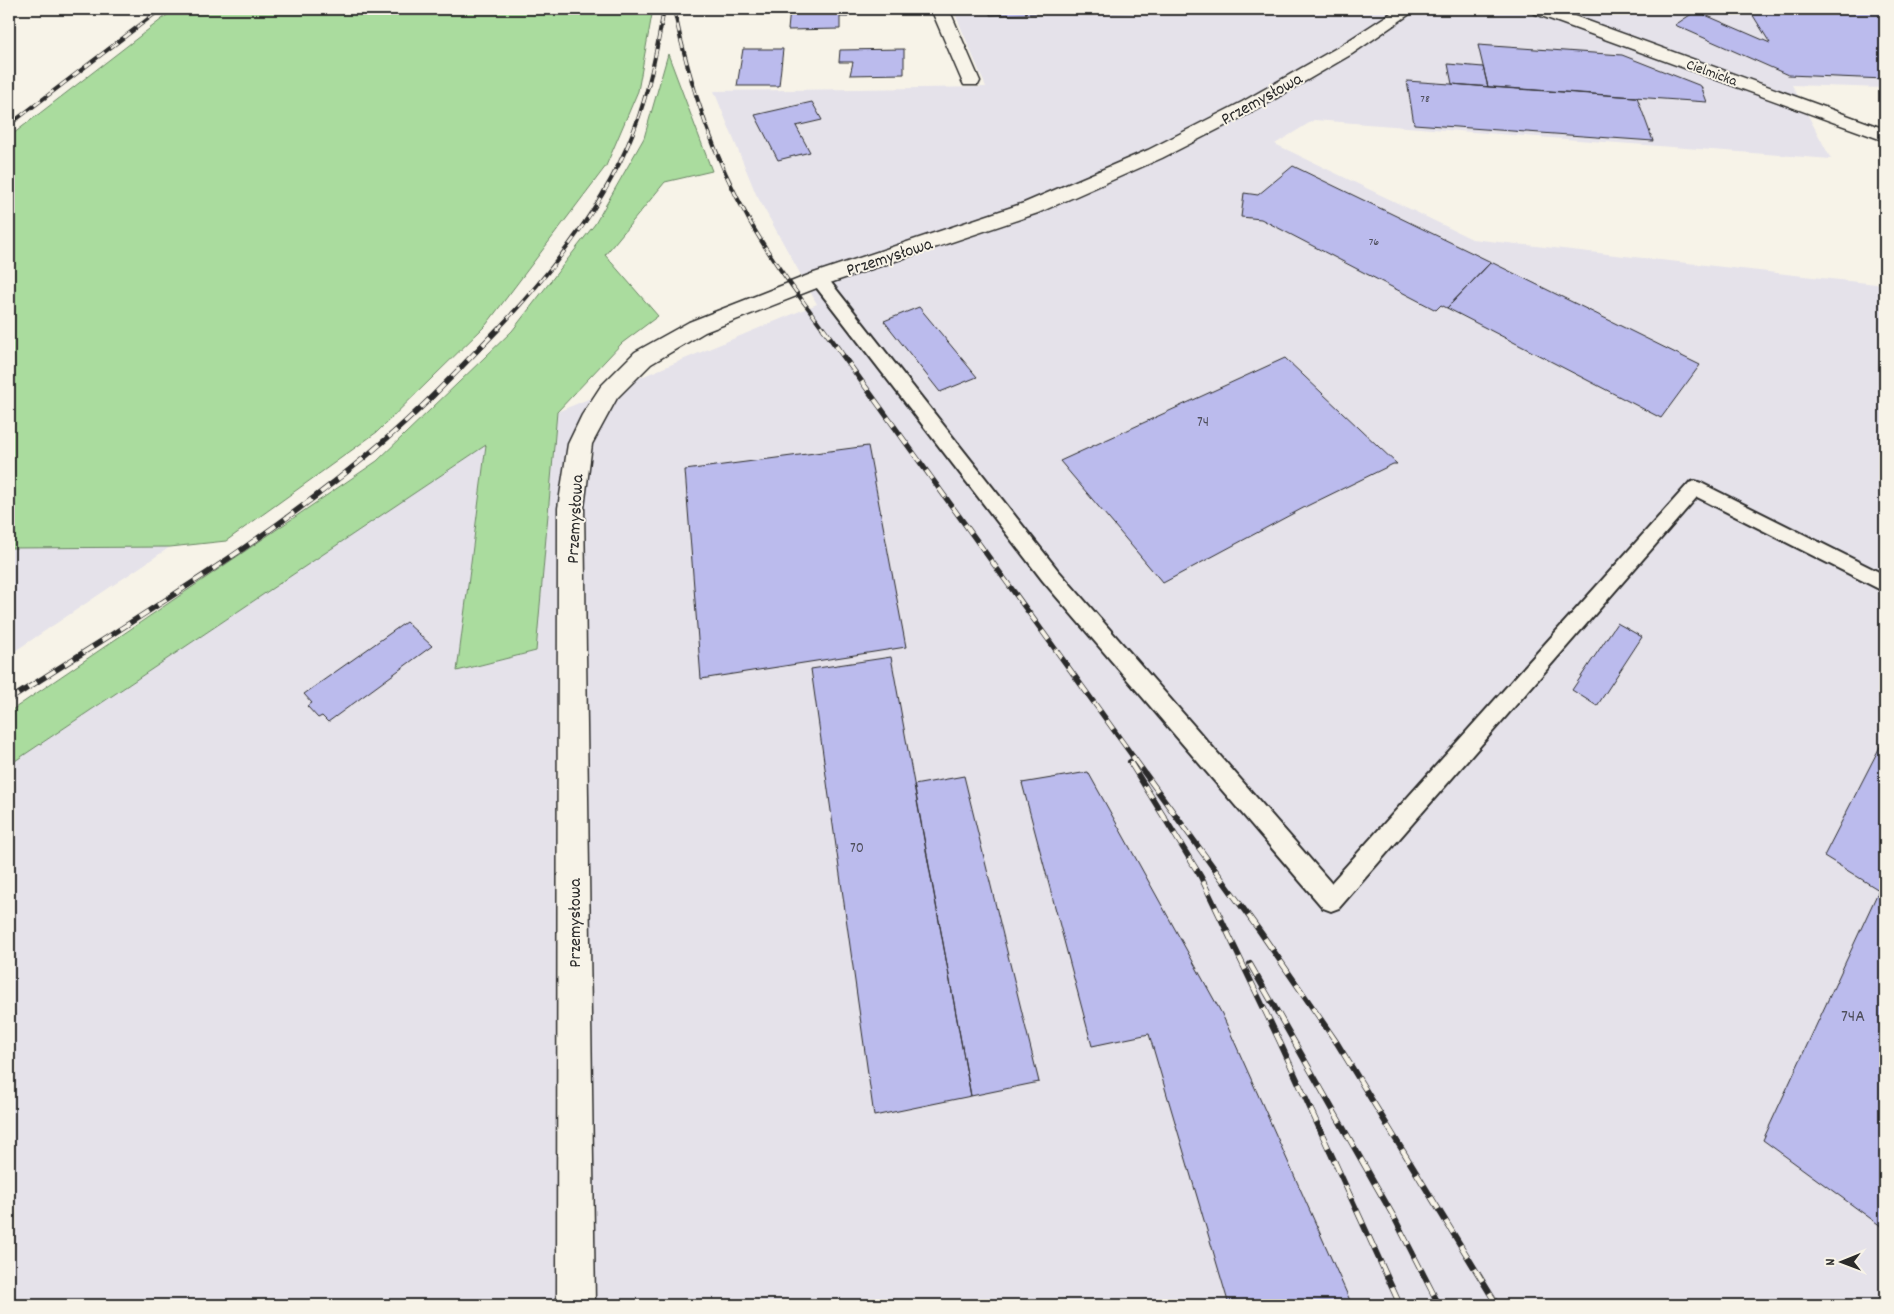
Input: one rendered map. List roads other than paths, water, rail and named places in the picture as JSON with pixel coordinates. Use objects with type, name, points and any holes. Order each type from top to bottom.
[{"type":"street","points":[[940,9],[972,80]]},
{"type":"street","name":"Przemysłowa","points":[[576,1305],[570,508],[580,444],[594,415],[609,392],[643,358],[697,327],[819,279],[1031,208],[1155,154],[1249,106],[1346,50],[1408,9]]},
{"type":"street","name":"Cielmicka","points":[[1539,9],[1885,136]]},
{"type":"lane","points":[[819,279],[1050,575],[1331,900],[1695,488],[1885,584]]},
{"type":"railway","points":[[9,125],[161,9]]},
{"type":"railway","points":[[497,330],[557,261],[608,185],[634,130],[644,100],[664,9]]},
{"type":"railway","points":[[674,9],[703,117],[736,195],[766,248],[824,330]]},
{"type":"railway","points":[[9,700],[154,608],[296,511],[400,427],[499,328]]},
{"type":"railway","points":[[823,328],[1134,758]]},
{"type":"railway","points":[[1133,757],[1261,933],[1337,1043],[1497,1305]]},
{"type":"railway","points":[[1130,762],[1201,877],[1279,1040],[1400,1305]]},
{"type":"railway","points":[[1250,964],[1395,1219],[1439,1305]]}]
